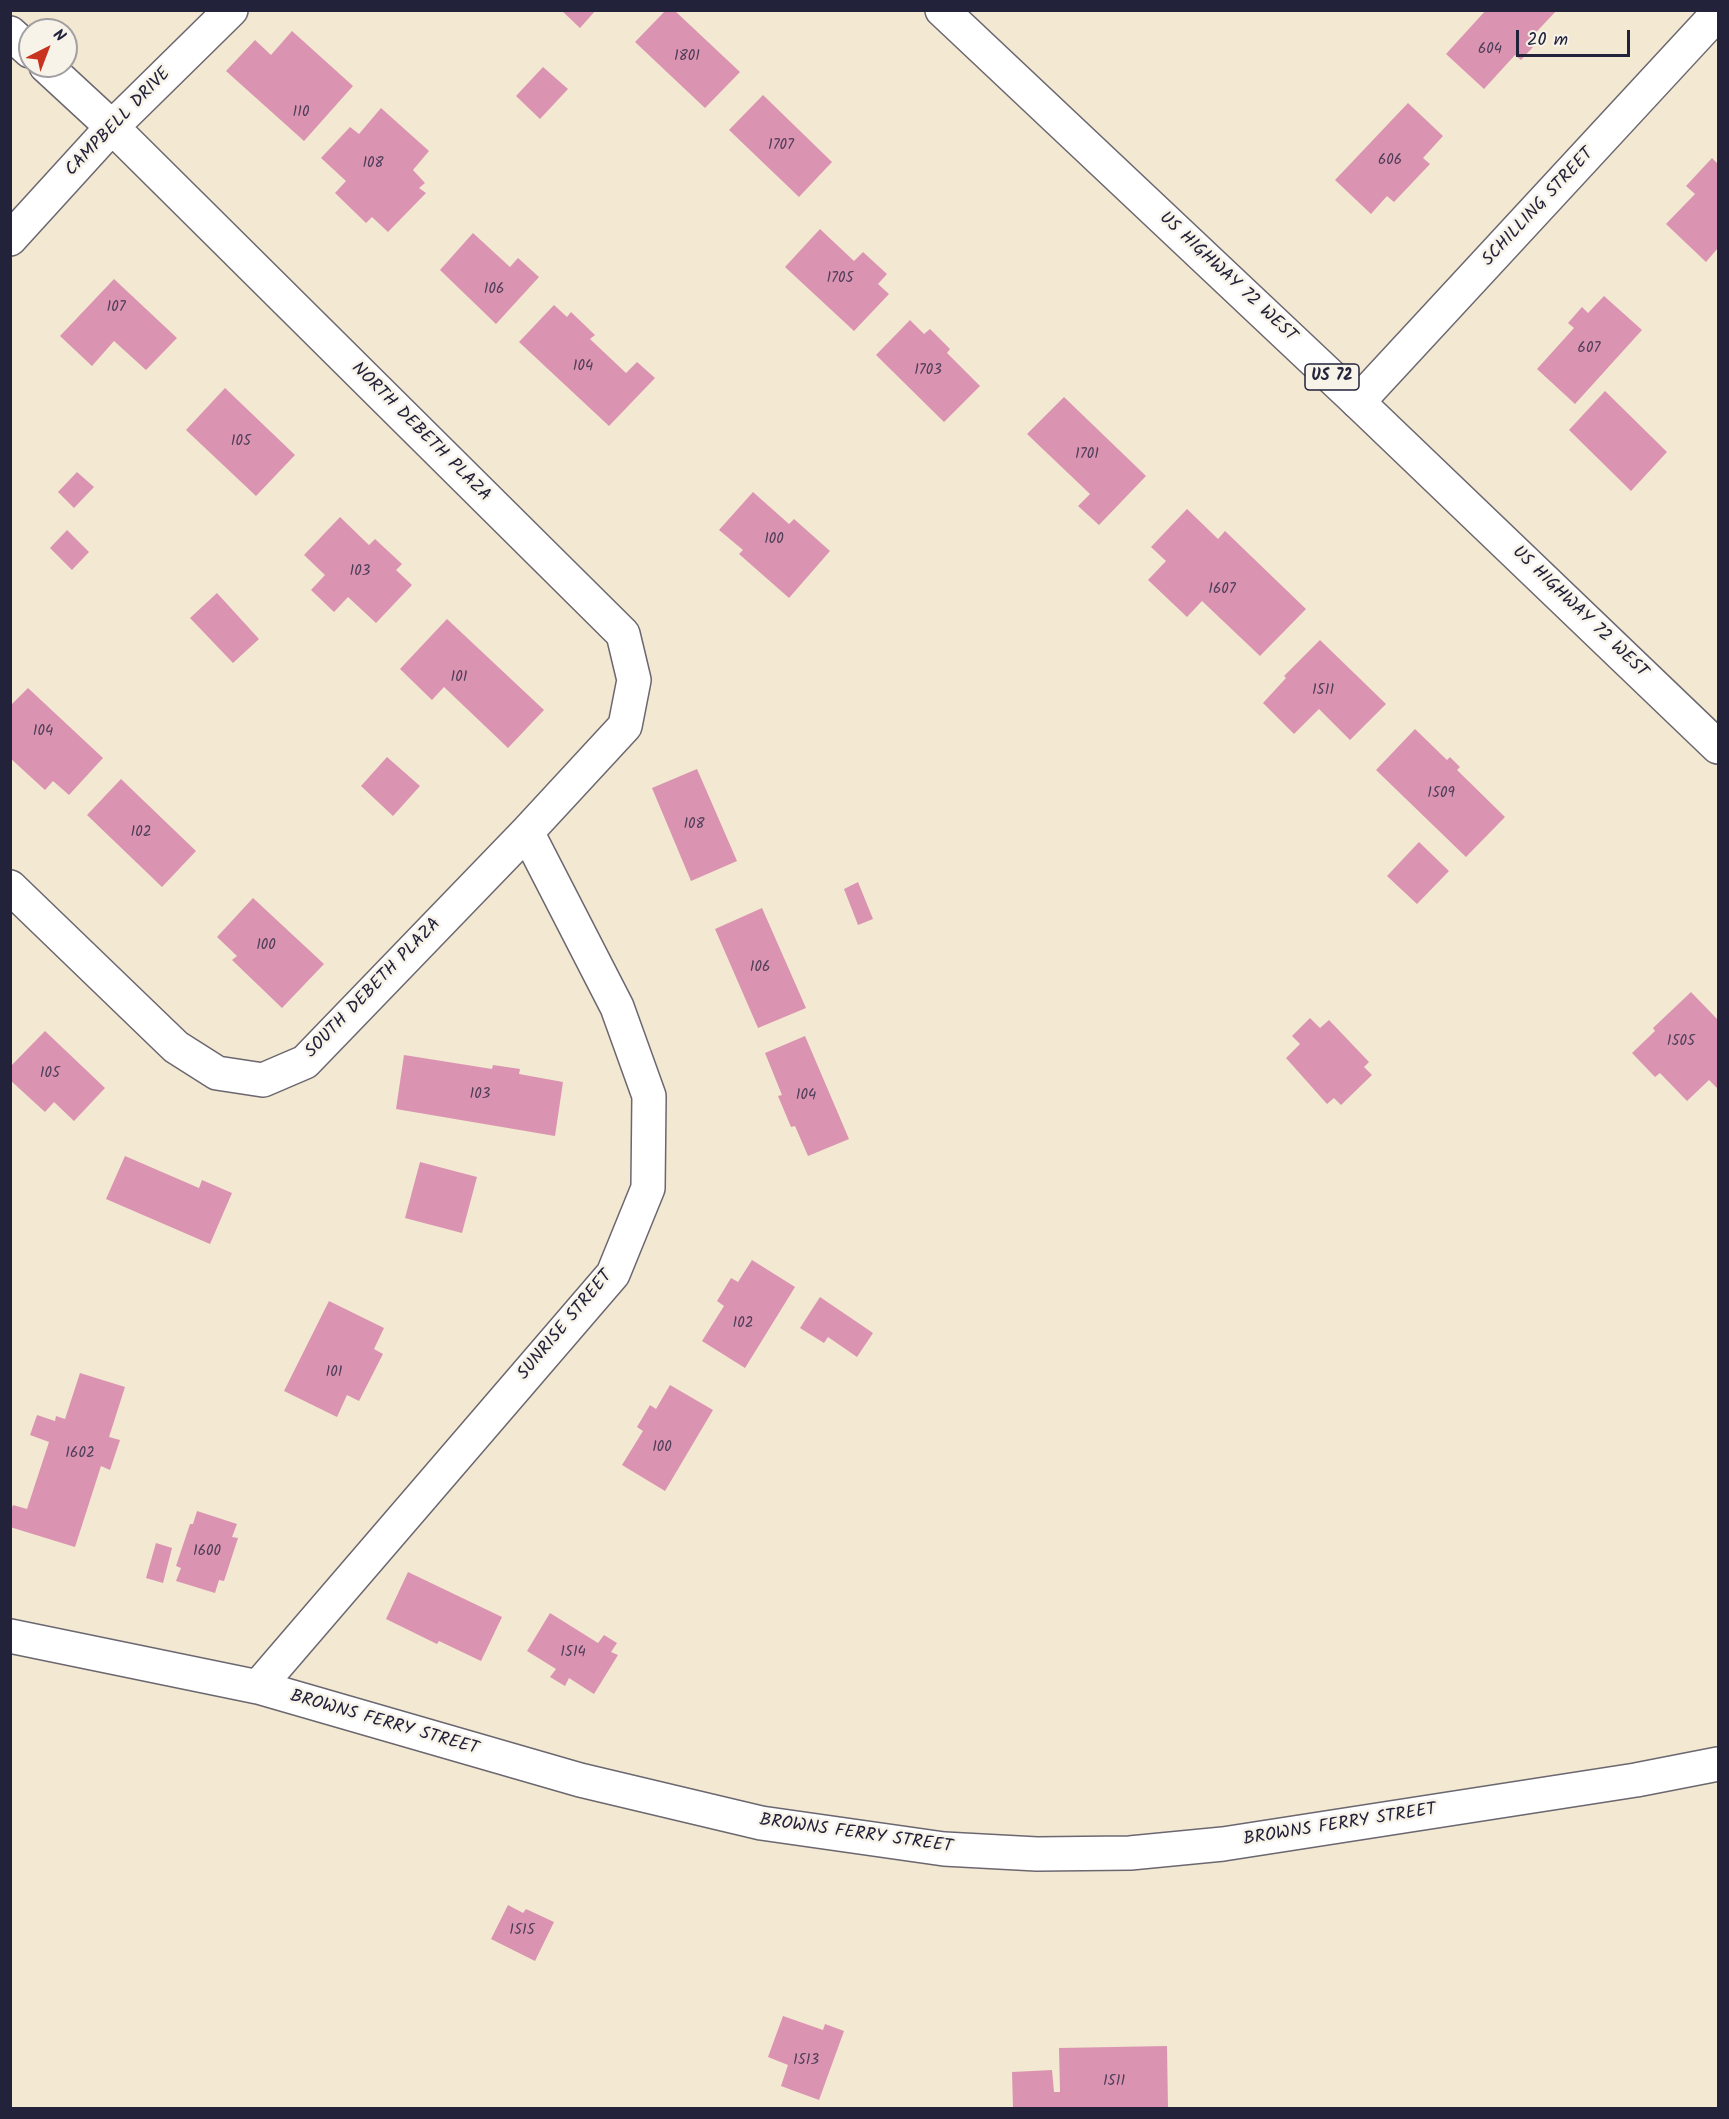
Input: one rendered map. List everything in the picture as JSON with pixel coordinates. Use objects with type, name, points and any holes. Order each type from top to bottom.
[{"type":"main road","name":"CAMPBELL DRIVE","points":[[10,239],[112,127],[231,10]]},
{"type":"main road","name":"US HIGHWAY 72 WEST","points":[[942,10],[1359,402],[1719,747]]},
{"type":"main road","name":"SCHILLING STREET","points":[[1359,402],[1719,13]]},
{"type":"main road","name":"NORTH DEBETH PLAZA","points":[[59,78],[112,127],[623,634],[634,680],[625,726],[527,832]]},
{"type":"main road","name":"SOUTH DEBETH PLAZA","points":[[10,887],[176,1047],[217,1073],[263,1080],[304,1062],[527,832]]},
{"type":"main road","name":"SUNRISE STREET","points":[[258,1687],[612,1274],[648,1188],[649,1096],[617,1007],[527,832]]},
{"type":"main road","name":"BROWNS FERRY STREET","points":[[10,1636],[258,1687],[580,1780],[761,1823],[944,1849],[1037,1854],[1130,1853],[1223,1845],[1624,1782],[1719,1764]]},
{"type":"building","points":[[561,10],[596,10],[580,28]]},
{"type":"building","points":[[666,10],[674,10],[740,72],[705,108],[635,42]]},
{"type":"building","points":[[1486,10],[1557,10],[1527,42],[1533,47],[1521,60],[1515,55],[1484,89],[1446,54]]},
{"type":"building","points":[[292,31],[353,86],[304,141],[226,71],[255,40],[271,55]]},
{"type":"building","points":[[543,67],[568,89],[540,119],[516,96]]},
{"type":"building","points":[[763,95],[832,162],[799,197],[729,130]]},
{"type":"building","points":[[1408,103],[1443,136],[1423,158],[1430,164],[1394,202],[1387,196],[1371,214],[1335,180]]},
{"type":"building","points":[[381,108],[429,151],[413,170],[425,183],[419,188],[426,193],[388,232],[372,217],[366,223],[335,193],[346,181],[321,158],[350,127],[359,134]]},
{"type":"building","points":[[1712,158],[1718,164],[1718,248],[1706,262],[1666,224],[1695,194],[1686,186]]},
{"type":"building","points":[[820,229],[854,261],[863,252],[887,274],[878,284],[889,294],[854,331],[785,267]]},
{"type":"building","points":[[473,233],[510,267],[518,258],[539,277],[496,324],[440,270]]},
{"type":"building","points":[[114,279],[177,338],[146,370],[114,341],[92,366],[60,336]]},
{"type":"building","points":[[1604,296],[1642,330],[1575,404],[1537,369],[1574,328],[1568,323],[1582,307],[1588,313]]},
{"type":"building","points":[[554,305],[567,317],[571,312],[595,335],[590,339],[626,373],[637,362],[655,378],[609,426],[519,342]]},
{"type":"building","points":[[910,320],[924,334],[930,329],[950,349],[947,353],[980,386],[944,422],[876,355]]},
{"type":"building","points":[[225,388],[295,455],[256,496],[186,430]]},
{"type":"building","points":[[1605,391],[1667,452],[1631,491],[1569,430]]},
{"type":"building","points":[[1064,397],[1146,476],[1099,525],[1078,506],[1090,494],[1027,434]]},
{"type":"building","points":[[77,472],[94,487],[74,508],[58,492]]},
{"type":"building","points":[[753,492],[789,524],[794,519],[830,551],[789,598],[739,554],[743,550],[719,530]]},
{"type":"building","points":[[1187,509],[1218,539],[1225,531],[1306,609],[1260,656],[1202,601],[1187,617],[1148,580],[1166,561],[1151,547]]},
{"type":"building","points":[[340,517],[369,545],[375,539],[402,564],[396,570],[412,585],[376,623],[348,597],[334,612],[311,590],[325,575],[304,555]]},
{"type":"building","points":[[67,530],[89,552],[72,570],[50,548]]},
{"type":"building","points":[[217,593],[259,639],[233,663],[190,618]]},
{"type":"building","points":[[447,619],[544,710],[508,748],[444,687],[432,700],[400,669]]},
{"type":"building","points":[[1320,640],[1386,704],[1350,740],[1319,709],[1294,734],[1263,703],[1286,678],[1284,676]]},
{"type":"building","points":[[28,688],[103,758],[69,795],[53,781],[45,790],[10,758],[10,706]]},
{"type":"building","points":[[1415,729],[1447,760],[1450,757],[1460,767],[1457,770],[1505,817],[1466,857],[1376,770]]},
{"type":"building","points":[[387,757],[420,786],[393,816],[361,786]]},
{"type":"building","points":[[697,769],[737,861],[691,881],[652,788]]},
{"type":"building","points":[[121,779],[196,851],[162,887],[87,815]]},
{"type":"building","points":[[1419,842],[1449,871],[1417,904],[1387,876]]},
{"type":"building","points":[[858,882],[873,919],[858,925],[844,889]]},
{"type":"building","points":[[253,898],[324,964],[282,1008],[232,960],[237,956],[217,937]]},
{"type":"building","points":[[762,908],[806,1008],[758,1028],[715,929]]},
{"type":"building","points":[[1691,992],[1718,1020],[1718,1089],[1709,1080],[1687,1101],[1660,1073],[1655,1077],[1632,1053],[1655,1031],[1653,1028]]},
{"type":"building","points":[[1310,1018],[1320,1028],[1329,1020],[1369,1062],[1364,1067],[1372,1075],[1341,1105],[1334,1098],[1327,1104],[1286,1058],[1300,1044],[1292,1036]]},
{"type":"building","points":[[45,1031],[105,1088],[74,1121],[54,1102],[45,1112],[10,1080],[10,1067]]},
{"type":"building","points":[[805,1036],[849,1139],[808,1156],[795,1126],[791,1127],[778,1096],[782,1095],[765,1053]]},
{"type":"building","points":[[404,1055],[492,1069],[493,1065],[520,1069],[519,1074],[563,1082],[555,1136],[396,1109]]},
{"type":"building","points":[[125,1156],[199,1188],[202,1180],[232,1193],[210,1244],[106,1199]]},
{"type":"building","points":[[420,1162],[477,1177],[462,1233],[405,1218]]},
{"type":"building","points":[[752,1260],[795,1287],[745,1368],[702,1341],[724,1306],[717,1301],[731,1278],[738,1282]]},
{"type":"building","points":[[820,1297],[873,1333],[857,1357],[828,1337],[824,1343],[800,1328]]},
{"type":"building","points":[[329,1301],[384,1328],[374,1349],[383,1354],[359,1401],[347,1395],[337,1417],[284,1391]]},
{"type":"building","points":[[80,1373],[125,1387],[109,1437],[120,1440],[110,1470],[101,1466],[75,1547],[10,1527],[10,1513],[13,1505],[27,1509],[49,1442],[30,1435],[37,1415],[55,1421],[56,1416],[65,1419]]},
{"type":"building","points":[[670,1385],[713,1410],[665,1491],[622,1465],[643,1431],[637,1427],[650,1405],[656,1409]]},
{"type":"building","points":[[197,1511],[237,1524],[232,1537],[238,1538],[224,1581],[219,1580],[215,1593],[176,1581],[181,1568],[176,1566],[190,1524],[193,1524]]},
{"type":"building","points":[[156,1543],[172,1548],[163,1583],[146,1578]]},
{"type":"building","points":[[408,1572],[502,1617],[481,1661],[439,1641],[437,1644],[386,1619]]},
{"type":"building","points":[[550,1613],[598,1643],[604,1635],[617,1643],[611,1652],[618,1655],[594,1694],[569,1678],[565,1686],[550,1677],[556,1669],[527,1651]]},
{"type":"building","points":[[508,1905],[523,1913],[526,1909],[554,1922],[535,1961],[491,1939]]},
{"type":"building","points":[[783,2016],[823,2030],[825,2024],[844,2031],[819,2100],[781,2086],[788,2065],[768,2057]]},
{"type":"building","points":[[1167,2046],[1168,2108],[1013,2108],[1012,2072],[1052,2070],[1054,2092],[1060,2092],[1059,2048]]}]
